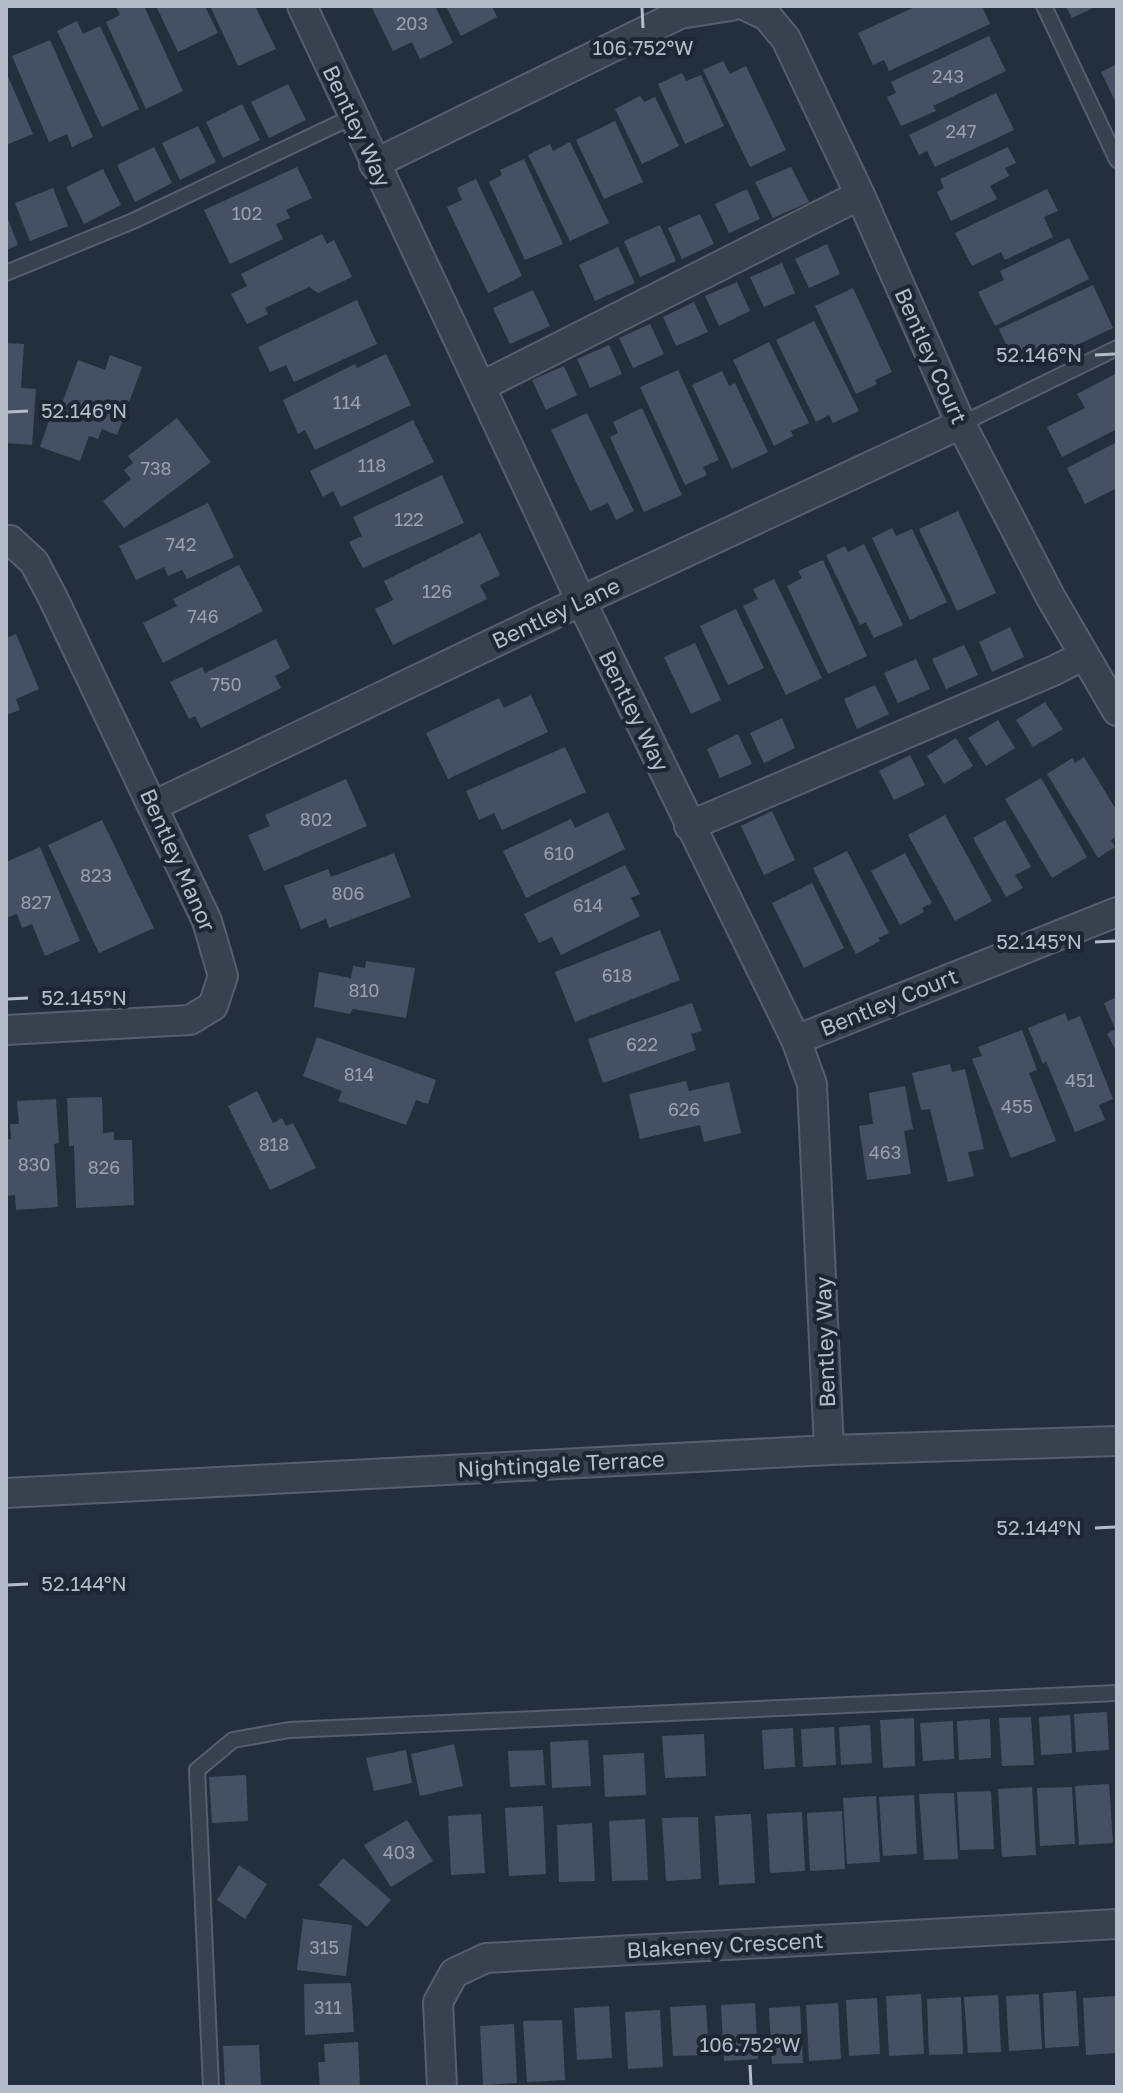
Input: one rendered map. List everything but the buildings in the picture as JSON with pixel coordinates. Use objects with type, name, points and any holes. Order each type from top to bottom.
[{"type":"street","name":"Bentley Way","points":[[302,6],[581,601],[796,1040],[815,1096],[829,1450]]},
{"type":"street","points":[[374,164],[680,14],[731,6]]},
{"type":"street","name":"Bentley Court","points":[[746,6],[767,16],[786,39],[860,195],[961,424],[1083,656],[1117,711]]},
{"type":"street","points":[[482,386],[860,195]]},
{"type":"street","name":"Bentley Lane","points":[[153,806],[961,424]]},
{"type":"street","name":"Bentley Manor","points":[[6,540],[10,540],[34,562],[207,921],[223,976],[213,1006],[190,1020],[6,1030]]},
{"type":"street","points":[[689,826],[1083,656]]},
{"type":"street","name":"Bentley Court","points":[[796,1040],[1117,912]]},
{"type":"street","name":"Nightingale Terrace","points":[[6,1493],[829,1450],[1117,1441]]},
{"type":"street","name":"Blakeney Crescent","points":[[442,2087],[438,2002],[454,1973],[486,1958],[1117,1924]]},
{"type":"lane","points":[[1044,6],[1117,160]]},
{"type":"lane","points":[[6,273],[133,221],[352,117]]},
{"type":"lane","points":[[961,424],[1117,348]]},
{"type":"lane","points":[[211,2087],[197,1770],[233,1740],[289,1730],[1117,1693]]}]
